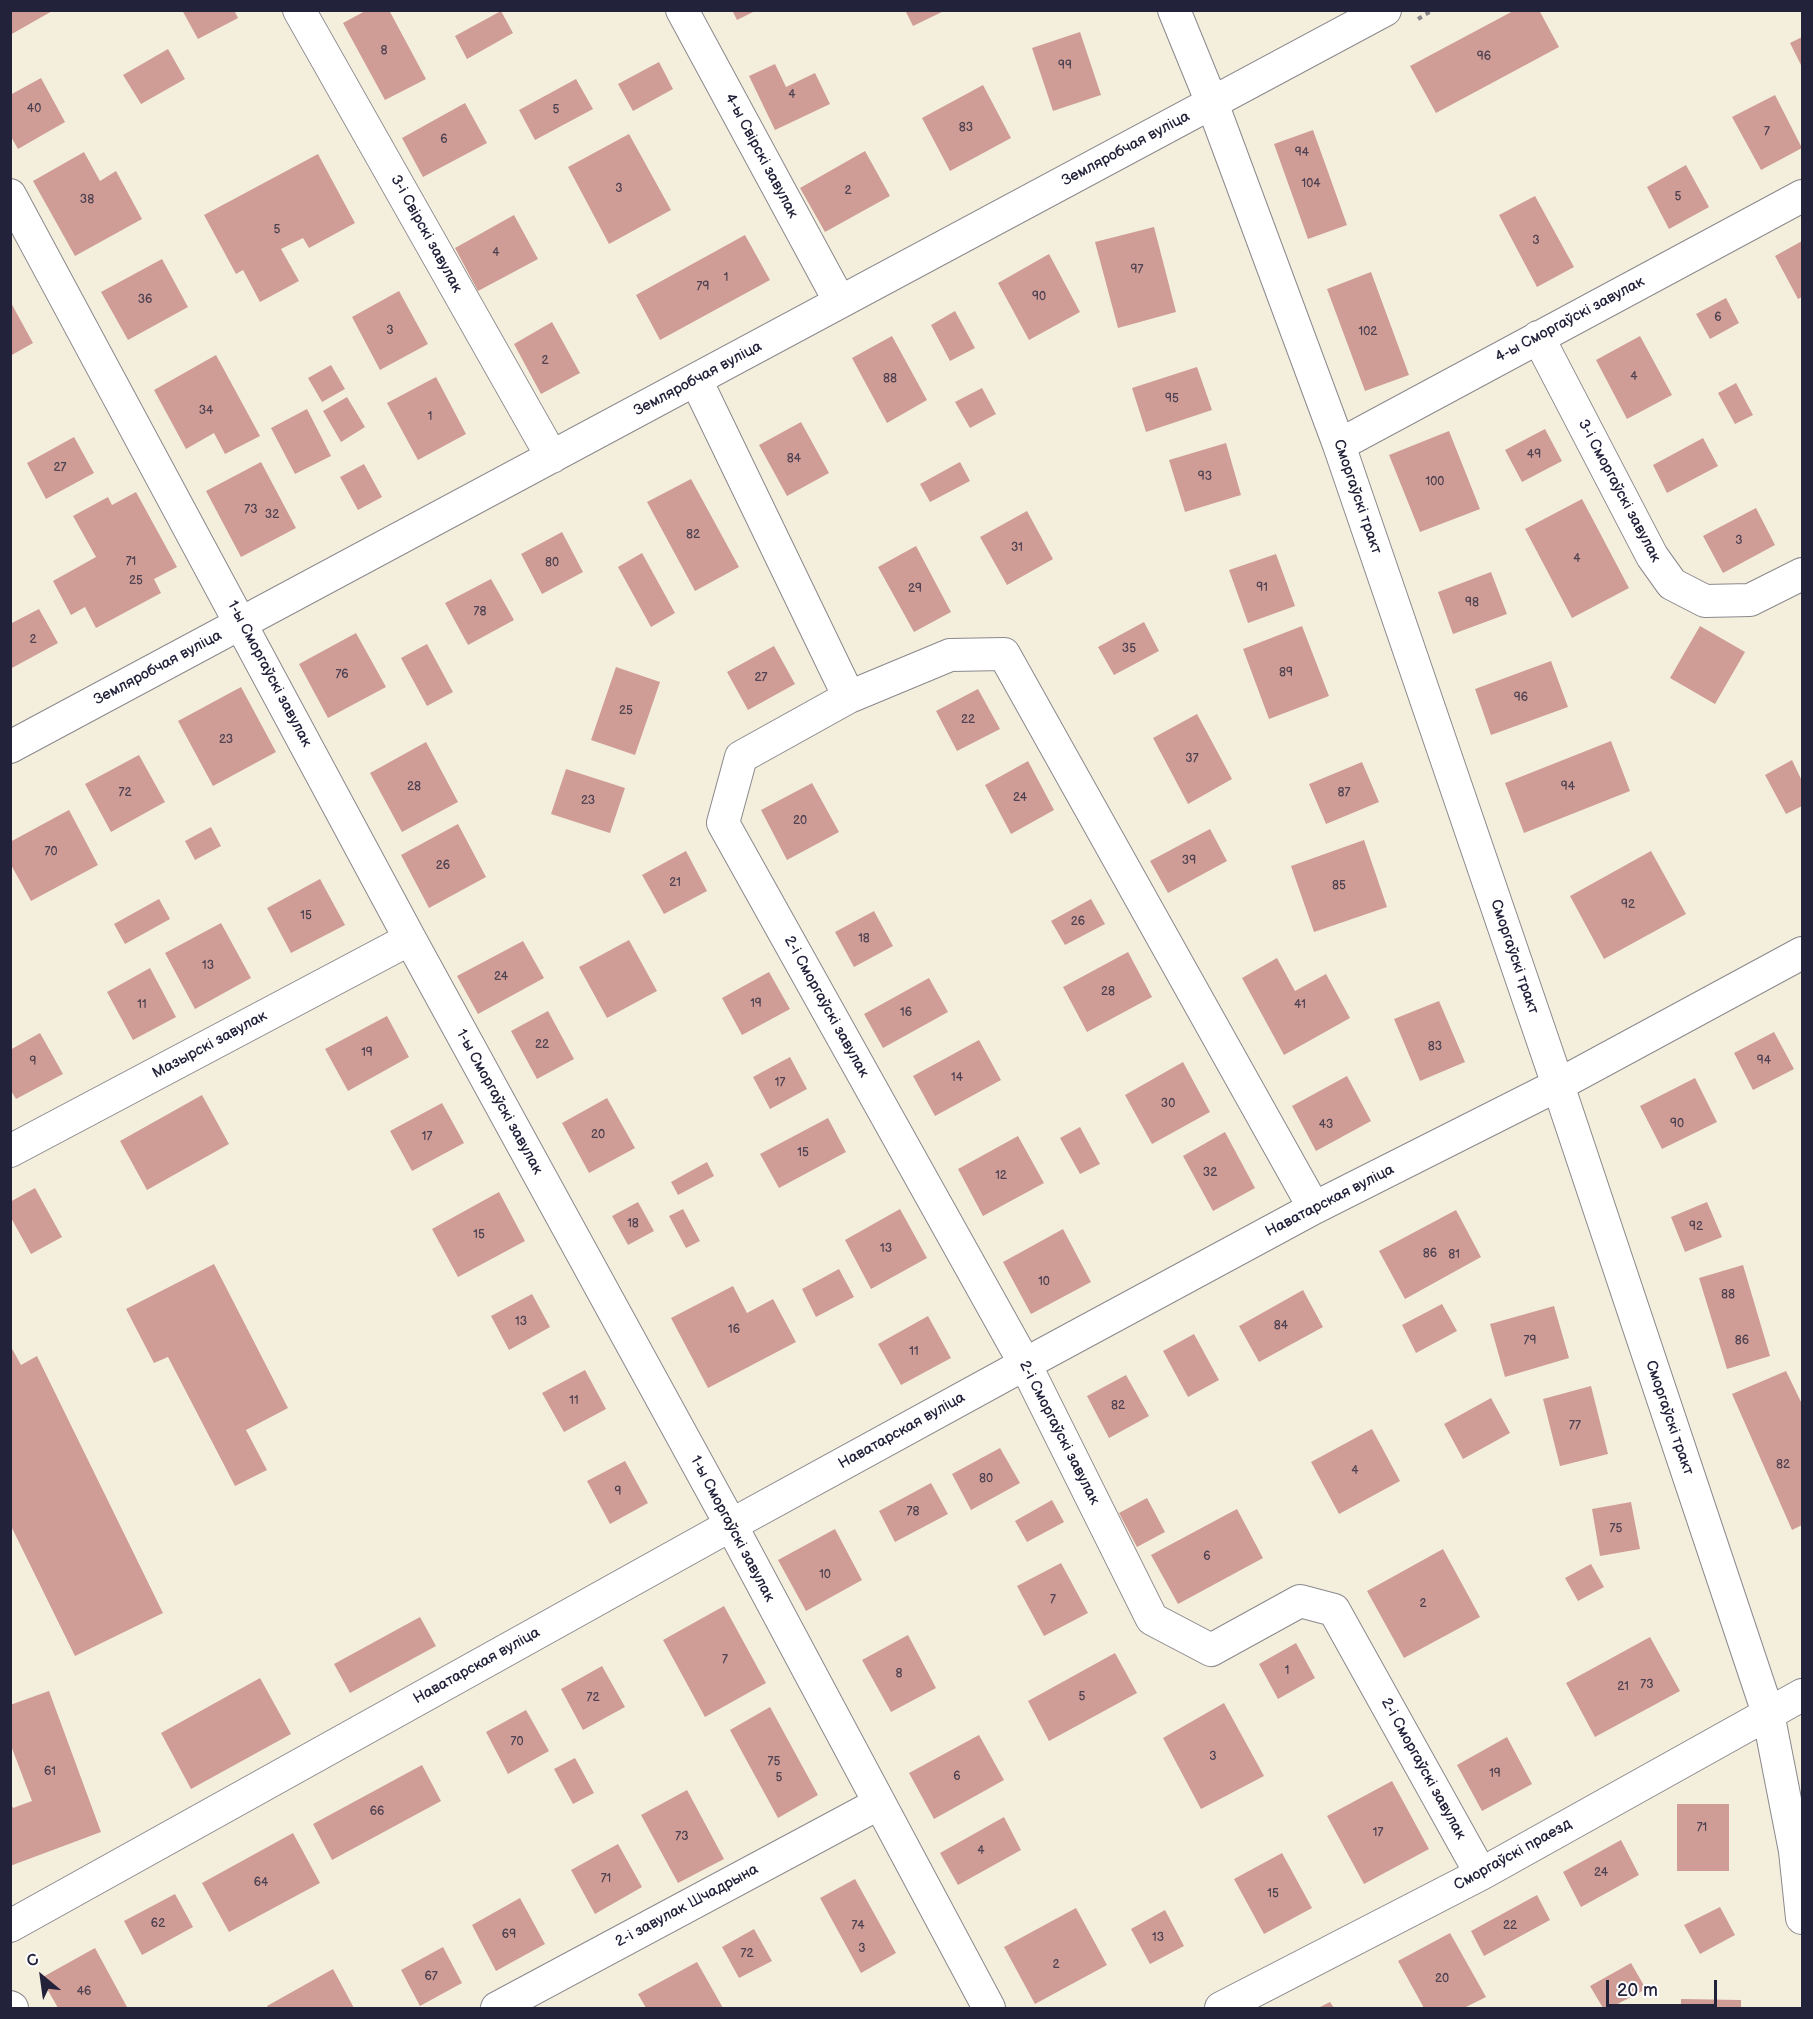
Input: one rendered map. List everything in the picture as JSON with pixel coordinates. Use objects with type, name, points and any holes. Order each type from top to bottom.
[{"type":"street","name":"3-і Свірскі завулак","points":[[299,10],[552,457]]},
{"type":"street","name":"4-ы Свірскі завулак","points":[[682,10],[840,302]]},
{"type":"street","name":"Сморгаўскі тракт","points":[[1174,10],[1212,103],[1339,445],[1558,1085],[1768,1713],[1795,1851],[1803,1918]]},
{"type":"street","name":"Земляробчая вуліца","points":[[10,747],[1384,10]]},
{"type":"street","name":"1-ы Сморгаўскі завулак","points":[[10,195],[410,939],[731,1525],[989,2008]]},
{"type":"street","name":"4-ы Сморгаўскі завулак","points":[[1339,445],[1803,196]]},
{"type":"street","name":"3-і Сморгаўскі завулак","points":[[1538,337],[1652,556],[1672,584],[1705,601],[1750,600],[1803,574]]},
{"type":"street","points":[[696,380],[849,697]]},
{"type":"street","name":"2-і Сморгаўскі завулак","points":[[1314,1208],[1004,654],[950,655],[849,697],[741,757],[723,823],[1025,1364],[1152,1619],[1211,1650],[1300,1601],[1334,1610],[1481,1874]]},
{"type":"street","name":"Мазырскі завулак","points":[[10,1151],[410,939]]},
{"type":"street","name":"Наватарская вуліца","points":[[10,1926],[1025,1364],[1314,1208],[1558,1085],[1803,953]]},
{"type":"street","name":"Сморгаўскі праезд","points":[[1221,2008],[1481,1874],[1803,1695]]},
{"type":"street","name":"2-і завулак Шчадрына","points":[[496,2008],[878,1804]]},
{"type":"building","points":[[10,10],[54,10],[10,35]]},
{"type":"building","points":[[182,10],[234,10],[238,18],[198,39]]},
{"type":"building","points":[[367,10],[389,10],[426,79],[385,100],[343,23]]},
{"type":"building","points":[[732,10],[757,10],[737,20]]},
{"type":"building","points":[[905,10],[946,10],[913,26]]},
{"type":"building","points":[[1515,10],[1539,10],[1559,47],[1436,113],[1410,66]]},
{"type":"building","points":[[501,11],[513,33],[467,59],[455,36]]},
{"type":"building","points":[[1080,32],[1101,95],[1053,111],[1032,48]]},
{"type":"building","points":[[1802,37],[1802,67],[1790,43]]},
{"type":"building","points":[[168,49],[185,79],[141,104],[123,75]]},
{"type":"building","points":[[659,62],[673,89],[633,111],[618,84]]},
{"type":"building","points":[[775,64],[786,87],[815,73],[830,104],[775,130],[749,76]]},
{"type":"building","points":[[41,78],[65,122],[18,149],[10,135],[10,95]]},
{"type":"building","points":[[576,79],[593,109],[535,140],[519,110]]},
{"type":"building","points":[[983,85],[1011,138],[950,171],[922,118]]},
{"type":"building","points":[[1775,95],[1802,148],[1761,170],[1732,117]]},
{"type":"building","points":[[465,103],[487,143],[423,177],[402,138]]},
{"type":"building","points":[[1313,130],[1347,225],[1308,239],[1274,144]]},
{"type":"building","points":[[629,134],[671,210],[609,244],[568,167]]},
{"type":"building","points":[[865,151],[890,196],[825,232],[800,188]]},
{"type":"building","points":[[84,152],[100,181],[116,171],[142,219],[75,256],[33,181]]},
{"type":"building","points":[[318,154],[355,223],[309,248],[303,238],[281,249],[299,281],[260,302],[243,270],[236,274],[204,215]]},
{"type":"building","points":[[1686,165],[1709,207],[1669,229],[1647,187]]},
{"type":"building","points":[[1535,196],[1574,267],[1537,287],[1499,215]]},
{"type":"building","points":[[514,215],[538,259],[478,291],[455,248]]},
{"type":"building","points":[[1154,227],[1176,312],[1118,328],[1095,242]]},
{"type":"building","points":[[745,235],[770,280],[660,340],[636,295]]},
{"type":"building","points":[[1802,241],[1802,297],[1798,299],[1775,256]]},
{"type":"building","points":[[1049,254],[1080,312],[1029,340],[998,283]]},
{"type":"building","points":[[162,259],[188,307],[128,340],[101,292]]},
{"type":"building","points":[[1371,272],[1409,375],[1365,391],[1327,289]]},
{"type":"building","points":[[399,291],[428,344],[380,370],[352,317]]},
{"type":"building","points":[[1726,298],[1739,323],[1710,339],[1696,314]]},
{"type":"building","points":[[10,301],[33,343],[10,356]]},
{"type":"building","points":[[955,311],[975,348],[950,361],[931,325]]},
{"type":"building","points":[[552,322],[580,373],[541,394],[514,344]]},
{"type":"building","points":[[892,336],[927,400],[887,423],[852,358]]},
{"type":"building","points":[[1640,336],[1672,395],[1627,419],[1596,360]]},
{"type":"building","points":[[216,355],[260,436],[225,454],[214,433],[186,449],[154,390]]},
{"type":"building","points":[[331,365],[345,389],[322,402],[308,378]]},
{"type":"building","points":[[1197,367],[1212,410],[1146,432],[1132,388]]},
{"type":"building","points":[[436,377],[466,434],[418,460],[387,403]]},
{"type":"building","points":[[1736,383],[1753,415],[1735,424],[1718,393]]},
{"type":"building","points":[[982,388],[996,414],[970,428],[955,402]]},
{"type":"building","points":[[347,397],[365,427],[341,442],[323,411]]},
{"type":"building","points":[[307,409],[331,456],[295,474],[271,428]]},
{"type":"building","points":[[801,422],[829,473],[787,496],[759,445]]},
{"type":"building","points":[[1545,429],[1562,461],[1522,482],[1505,450]]},
{"type":"building","points":[[1449,431],[1480,509],[1420,532],[1389,455]]},
{"type":"building","points":[[74,437],[94,473],[46,499],[27,463]]},
{"type":"building","points":[[1703,438],[1718,466],[1667,493],[1653,465]]},
{"type":"building","points":[[1226,443],[1241,495],[1185,512],[1169,460]]},
{"type":"building","points":[[261,462],[296,528],[241,557],[206,491]]},
{"type":"building","points":[[960,462],[970,481],[930,502],[920,484]]},
{"type":"building","points":[[364,464],[382,497],[358,510],[340,477]]},
{"type":"building","points":[[691,479],[739,567],[695,591],[647,502]]},
{"type":"building","points":[[136,492],[177,567],[154,579],[161,593],[96,628],[85,607],[71,615],[53,581],[96,557],[73,516],[108,497],[112,505]]},
{"type":"building","points":[[1582,499],[1629,588],[1572,618],[1525,529]]},
{"type":"building","points":[[1756,508],[1775,545],[1723,573],[1703,536]]},
{"type":"building","points":[[1027,511],[1053,559],[1007,585],[980,537]]},
{"type":"building","points":[[562,532],[583,572],[542,594],[521,554]]},
{"type":"building","points":[[916,546],[951,612],[914,632],[878,567]]},
{"type":"building","points":[[642,553],[675,613],[651,627],[618,567]]},
{"type":"building","points":[[1276,554],[1295,606],[1248,623],[1229,570]]},
{"type":"building","points":[[1491,572],[1507,614],[1453,634],[1438,592]]},
{"type":"building","points":[[491,579],[514,620],[468,645],[445,603]]},
{"type":"building","points":[[39,609],[58,643],[10,669],[10,624]]},
{"type":"building","points":[[1144,622],[1159,651],[1114,675],[1098,647]]},
{"type":"building","points":[[1302,626],[1329,696],[1269,719],[1243,649]]},
{"type":"building","points":[[1700,626],[1745,652],[1715,704],[1670,678]]},
{"type":"building","points":[[356,633],[386,687],[328,718],[299,664]]},
{"type":"building","points":[[427,644],[453,692],[427,706],[401,658]]},
{"type":"building","points":[[774,646],[795,684],[748,710],[727,672]]},
{"type":"building","points":[[1551,661],[1568,707],[1491,735],[1475,689]]},
{"type":"building","points":[[616,667],[660,682],[635,755],[591,740]]},
{"type":"building","points":[[241,687],[276,752],[213,786],[178,721]]},
{"type":"building","points":[[978,689],[1000,729],[957,751],[936,711]]},
{"type":"building","points":[[1197,714],[1232,779],[1188,804],[1153,738]]},
{"type":"building","points":[[1611,741],[1630,791],[1524,833],[1505,783]]},
{"type":"building","points":[[426,742],[458,802],[402,832],[370,773]]},
{"type":"building","points":[[139,755],[165,802],[111,832],[85,784]]},
{"type":"building","points":[[1792,760],[1802,781],[1802,806],[1786,814],[1765,775]]},
{"type":"building","points":[[1028,761],[1054,810],[1011,834],[985,785]]},
{"type":"building","points":[[1362,762],[1379,802],[1326,824],[1309,784]]},
{"type":"building","points":[[566,769],[625,788],[610,833],[551,814]]},
{"type":"building","points":[[812,783],[839,832],[787,860],[761,810]]},
{"type":"building","points":[[69,810],[98,865],[31,901],[10,863],[10,842]]},
{"type":"building","points":[[458,824],[486,877],[429,908],[401,855]]},
{"type":"building","points":[[211,827],[221,846],[195,860],[185,841]]},
{"type":"building","points":[[1210,829],[1227,861],[1168,893],[1150,861]]},
{"type":"building","points":[[1364,840],[1387,907],[1314,932],[1291,866]]},
{"type":"building","points":[[686,851],[707,891],[664,914],[642,875]]},
{"type":"building","points":[[1651,851],[1686,914],[1604,959],[1570,896]]},
{"type":"building","points":[[320,879],[345,925],[291,953],[267,908]]},
{"type":"building","points":[[159,899],[170,919],[125,944],[114,924]]},
{"type":"building","points":[[1091,899],[1105,924],[1065,945],[1051,921]]},
{"type":"building","points":[[874,911],[893,946],[854,967],[835,932]]},
{"type":"building","points":[[221,923],[251,978],[195,1009],[165,953]]},
{"type":"building","points":[[629,940],[657,991],[607,1018],[579,967]]},
{"type":"building","points":[[523,941],[544,978],[478,1014],[457,976]]},
{"type":"building","points":[[1128,952],[1152,997],[1087,1032],[1063,987]]},
{"type":"building","points":[[1277,958],[1295,991],[1326,974],[1350,1018],[1284,1055],[1242,978]]},
{"type":"building","points":[[150,968],[176,1017],[133,1040],[107,992]]},
{"type":"building","points":[[769,972],[790,1009],[742,1035],[722,998]]},
{"type":"building","points":[[929,978],[948,1012],[883,1048],[864,1014]]},
{"type":"building","points":[[1439,1001],[1465,1062],[1420,1081],[1394,1019]]},
{"type":"building","points":[[548,1011],[574,1059],[537,1079],[511,1031]]},
{"type":"building","points":[[387,1016],[409,1057],[348,1091],[325,1049]]},
{"type":"building","points":[[1774,1032],[1794,1069],[1753,1090],[1734,1053]]},
{"type":"building","points":[[40,1033],[63,1074],[16,1099],[10,1089],[10,1050]]},
{"type":"building","points":[[979,1040],[1001,1080],[935,1116],[913,1076]]},
{"type":"building","points":[[790,1057],[807,1089],[770,1109],[753,1077]]},
{"type":"building","points":[[1183,1062],[1210,1112],[1152,1144],[1125,1095]]},
{"type":"building","points":[[1347,1076],[1371,1121],[1316,1151],[1292,1106]]},
{"type":"building","points":[[1695,1078],[1717,1122],[1662,1149],[1640,1106]]},
{"type":"building","points":[[202,1095],[229,1144],[147,1190],[120,1141]]},
{"type":"building","points":[[607,1098],[635,1148],[589,1173],[562,1123]]},
{"type":"building","points":[[442,1103],[464,1143],[412,1171],[390,1131]]},
{"type":"building","points":[[828,1118],[846,1152],[779,1188],[760,1154]]},
{"type":"building","points":[[1080,1127],[1100,1164],[1080,1174],[1060,1138]]},
{"type":"building","points":[[1225,1132],[1255,1188],[1213,1211],[1183,1156]]},
{"type":"building","points":[[1018,1136],[1044,1183],[983,1216],[958,1169]]},
{"type":"building","points":[[707,1162],[714,1176],[678,1195],[671,1182]]},
{"type":"building","points":[[35,1188],[62,1237],[31,1254],[10,1216],[10,1202]]},
{"type":"building","points":[[499,1192],[525,1241],[458,1277],[432,1229]]},
{"type":"building","points":[[638,1202],[654,1231],[628,1245],[612,1216]]},
{"type":"building","points":[[1707,1202],[1722,1237],[1685,1252],[1671,1217]]},
{"type":"building","points":[[683,1209],[700,1241],[686,1248],[669,1216]]},
{"type":"building","points":[[900,1209],[927,1258],[871,1289],[845,1240]]},
{"type":"building","points":[[1456,1210],[1481,1257],[1405,1299],[1379,1251]]},
{"type":"building","points":[[1063,1229],[1091,1282],[1031,1314],[1003,1262]]},
{"type":"building","points":[[214,1264],[288,1408],[246,1430],[267,1470],[235,1486],[168,1357],[154,1363],[126,1309]]},
{"type":"building","points":[[1743,1265],[1770,1356],[1727,1369],[1699,1278]]},
{"type":"building","points":[[839,1269],[854,1297],[816,1317],[802,1289]]},
{"type":"building","points":[[733,1286],[747,1313],[773,1299],[796,1342],[708,1388],[671,1318]]},
{"type":"building","points":[[1303,1290],[1323,1327],[1259,1362],[1239,1326]]},
{"type":"building","points":[[532,1294],[550,1327],[509,1350],[491,1316]]},
{"type":"building","points":[[1442,1304],[1457,1331],[1416,1353],[1402,1325]]},
{"type":"building","points":[[1554,1306],[1569,1358],[1505,1377],[1490,1324]]},
{"type":"building","points":[[928,1316],[951,1358],[901,1385],[878,1344]]},
{"type":"building","points":[[1194,1334],[1219,1380],[1188,1397],[1163,1351]]},
{"type":"building","points":[[10,1345],[21,1365],[37,1356],[163,1613],[75,1656],[10,1524]]},
{"type":"building","points":[[585,1370],[606,1409],[564,1432],[542,1393]]},
{"type":"building","points":[[1786,1371],[1802,1404],[1802,1525],[1792,1530],[1732,1394]]},
{"type":"building","points":[[1126,1375],[1149,1416],[1109,1438],[1087,1396]]},
{"type":"building","points":[[1591,1386],[1608,1454],[1560,1466],[1543,1399]]},
{"type":"building","points":[[1491,1398],[1510,1433],[1463,1459],[1444,1424]]},
{"type":"building","points":[[1372,1429],[1400,1481],[1339,1514],[1311,1462]]},
{"type":"building","points":[[1000,1448],[1020,1483],[971,1510],[952,1474]]},
{"type":"building","points":[[625,1461],[648,1503],[610,1524],[587,1481]]},
{"type":"building","points":[[931,1483],[948,1514],[895,1542],[879,1511]]},
{"type":"building","points":[[1147,1498],[1165,1532],[1137,1547],[1119,1513]]},
{"type":"building","points":[[1052,1500],[1064,1522],[1027,1542],[1015,1521]]},
{"type":"building","points":[[1631,1502],[1640,1549],[1600,1556],[1592,1509]]},
{"type":"building","points":[[1237,1509],[1263,1558],[1178,1604],[1151,1555]]},
{"type":"building","points":[[835,1529],[862,1580],[806,1611],[778,1560]]},
{"type":"building","points":[[1443,1549],[1480,1617],[1404,1658],[1367,1591]]},
{"type":"building","points":[[1061,1563],[1088,1613],[1044,1636],[1017,1586]]},
{"type":"building","points":[[1591,1564],[1604,1587],[1578,1601],[1565,1578]]},
{"type":"building","points":[[724,1606],[766,1683],[705,1717],[663,1640]]},
{"type":"building","points":[[420,1617],[436,1646],[350,1693],[334,1664]]},
{"type":"building","points":[[908,1635],[936,1688],[891,1712],[862,1660]]},
{"type":"building","points":[[1650,1637],[1680,1691],[1595,1737],[1566,1683]]},
{"type":"building","points":[[1296,1643],[1315,1678],[1278,1699],[1259,1664]]},
{"type":"building","points":[[1115,1653],[1137,1693],[1049,1741],[1028,1701]]},
{"type":"building","points":[[602,1666],[625,1707],[583,1730],[561,1689]]},
{"type":"building","points":[[260,1678],[291,1734],[191,1789],[161,1733]]},
{"type":"building","points":[[49,1691],[101,1832],[10,1866],[10,1801],[13,1808],[32,1801],[10,1743],[10,1705]]},
{"type":"building","points":[[1224,1703],[1264,1776],[1201,1809],[1163,1738]]},
{"type":"building","points":[[770,1707],[818,1795],[778,1818],[730,1730]]},
{"type":"building","points":[[526,1710],[549,1751],[508,1774],[486,1732]]},
{"type":"building","points":[[979,1735],[1004,1780],[934,1819],[909,1773]]},
{"type":"building","points":[[1507,1737],[1532,1784],[1482,1811],[1457,1765]]},
{"type":"building","points":[[575,1758],[594,1793],[573,1804],[554,1769]]},
{"type":"building","points":[[422,1765],[441,1801],[332,1860],[313,1824]]},
{"type":"building","points":[[1392,1781],[1429,1849],[1364,1884],[1327,1816]]},
{"type":"building","points":[[687,1790],[724,1859],[678,1883],[641,1815]]},
{"type":"building","points":[[1677,1804],[1729,1804],[1729,1871],[1677,1871]]},
{"type":"building","points":[[1004,1817],[1021,1850],[958,1885],[940,1853]]},
{"type":"building","points":[[293,1833],[320,1883],[229,1932],[202,1883]]},
{"type":"building","points":[[1621,1840],[1639,1875],[1581,1907],[1563,1872]]},
{"type":"building","points":[[618,1844],[642,1887],[595,1914],[571,1870]]},
{"type":"building","points":[[1282,1853],[1312,1908],[1264,1934],[1234,1879]]},
{"type":"building","points":[[855,1879],[896,1953],[861,1973],[820,1898]]},
{"type":"building","points":[[175,1894],[193,1927],[142,1955],[124,1921]]},
{"type":"building","points":[[1537,1895],[1550,1920],[1484,1956],[1471,1931]]},
{"type":"building","points":[[520,1898],[545,1944],[496,1971],[472,1925]]},
{"type":"building","points":[[1720,1907],[1735,1935],[1700,1954],[1684,1925]]},
{"type":"building","points":[[1076,1908],[1107,1965],[1035,2004],[1004,1947]]},
{"type":"building","points":[[1165,1910],[1184,1946],[1150,1964],[1131,1929]]},
{"type":"building","points":[[754,1929],[772,1961],[739,1978],[722,1947]]},
{"type":"building","points":[[1450,1933],[1486,1997],[1464,2008],[1424,2008],[1398,1961]]},
{"type":"building","points":[[443,1947],[462,1983],[420,2006],[401,1970]]},
{"type":"building","points":[[95,1948],[127,2007],[58,2008],[41,1978]]},
{"type":"building","points":[[697,1962],[723,2008],[646,2008],[638,1994]]},
{"type":"building","points":[[1631,1963],[1646,1989],[1610,2008],[1603,2008],[1590,1986]]},
{"type":"building","points":[[333,1969],[354,2008],[268,2008],[267,2006]]},
{"type":"building","points":[[1681,1999],[1741,2000],[1741,2008],[1681,2008]]},
{"type":"building","points":[[1330,2002],[1334,2008],[1318,2008]]}]
